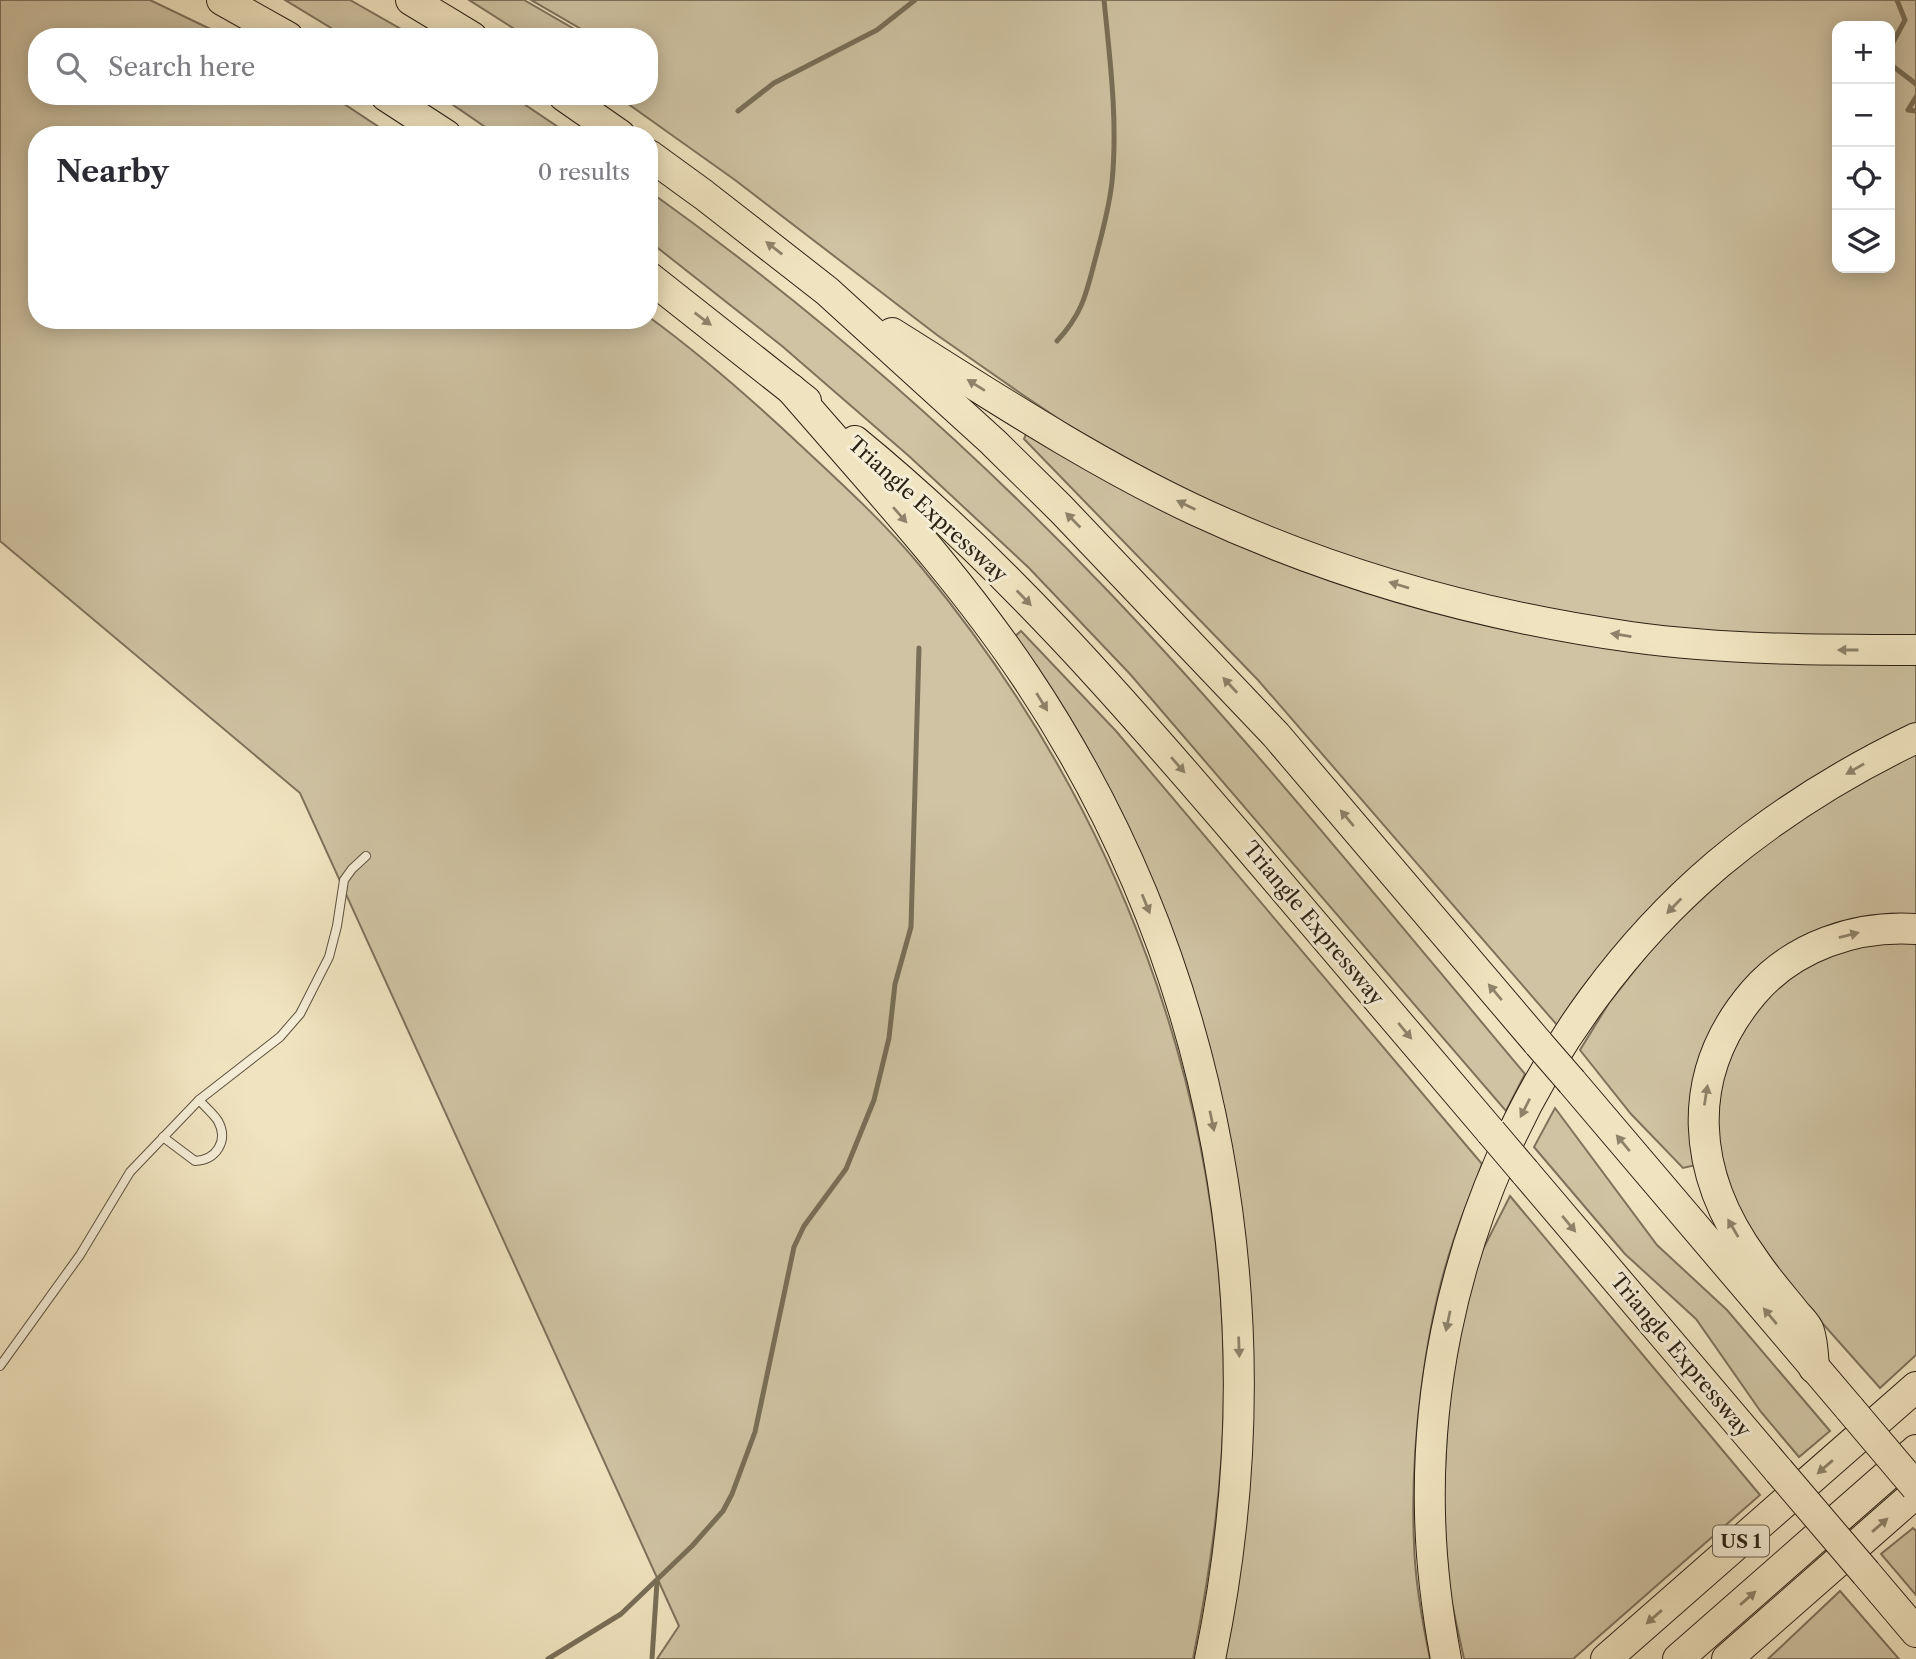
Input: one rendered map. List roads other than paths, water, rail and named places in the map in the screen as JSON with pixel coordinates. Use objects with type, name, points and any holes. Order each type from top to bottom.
[{"type":"highway","points":[[222,0],[272,28]]},
{"type":"highway","points":[[411,0],[457,28]]},
{"type":"highway","points":[[400,105],[432,126]]},
{"type":"highway","points":[[577,105],[607,126]]},
{"type":"highway","points":[[658,162],[827,291],[993,442],[1129,578],[1276,735],[1916,1487]]},
{"type":"highway","name":"Triangle Expressway","points":[[658,284],[896,474],[1065,639],[1190,778],[1915,1634]]},
{"type":"highway","points":[[827,291],[1034,422],[1140,482],[1253,534],[1366,575],[1477,607],[1632,637],[1751,647],[1916,650]]},
{"type":"highway","points":[[791,389],[944,566],[1028,680],[1075,757],[1119,841],[1168,963],[1195,1047],[1215,1133],[1227,1203],[1237,1303],[1240,1391],[1236,1479],[1227,1570],[1210,1659]]},
{"type":"highway","points":[[1446,1659],[1432,1563],[1430,1513],[1430,1463],[1439,1367],[1448,1316],[1476,1221],[1536,1085],[1562,1043],[1618,968],[1650,931],[1717,865],[1805,800],[1916,738]]},
{"type":"highway","points":[[1814,1368],[1809,1330],[1739,1240],[1717,1198],[1704,1149],[1703,1109],[1706,1087],[1716,1054],[1730,1024],[1743,1005],[1774,972],[1812,948],[1833,939],[1877,929],[1916,929]]},
{"type":"highway","points":[[1876,1422],[1890,1392],[1916,1369]]},
{"type":"highway","name":"US 1","points":[[1606,1659],[1916,1387]]},
{"type":"highway","name":"US 1","points":[[1678,1659],[1916,1450]]},
{"type":"highway","points":[[1727,1659],[1749,1647],[1916,1493]]},
{"type":"lane","points":[[0,1366],[80,1255],[130,1172],[199,1100],[280,1037],[300,1014],[329,957],[344,880],[366,856]]},
{"type":"lane","points":[[163,1137],[195,1161],[207,1160],[214,1154],[222,1142],[220,1128],[218,1121],[199,1100]]},
{"type":"waterway","points":[[738,111],[774,83],[877,30],[915,0]]},
{"type":"waterway","points":[[1057,341],[1078,313],[1086,294],[1111,192],[1114,114],[1104,0]]},
{"type":"waterway","points":[[1895,39],[1905,20],[1897,0]]},
{"type":"waterway","points":[[1895,68],[1916,84]]},
{"type":"waterway","points":[[1916,97],[1908,110],[1916,111]]},
{"type":"waterway","points":[[548,1659],[621,1614],[692,1546],[723,1511],[755,1432],[794,1247],[804,1226],[846,1169],[874,1100],[889,1038],[895,984],[911,927],[919,648]]},
{"type":"waterway","points":[[652,1659],[657,1582]]}]
